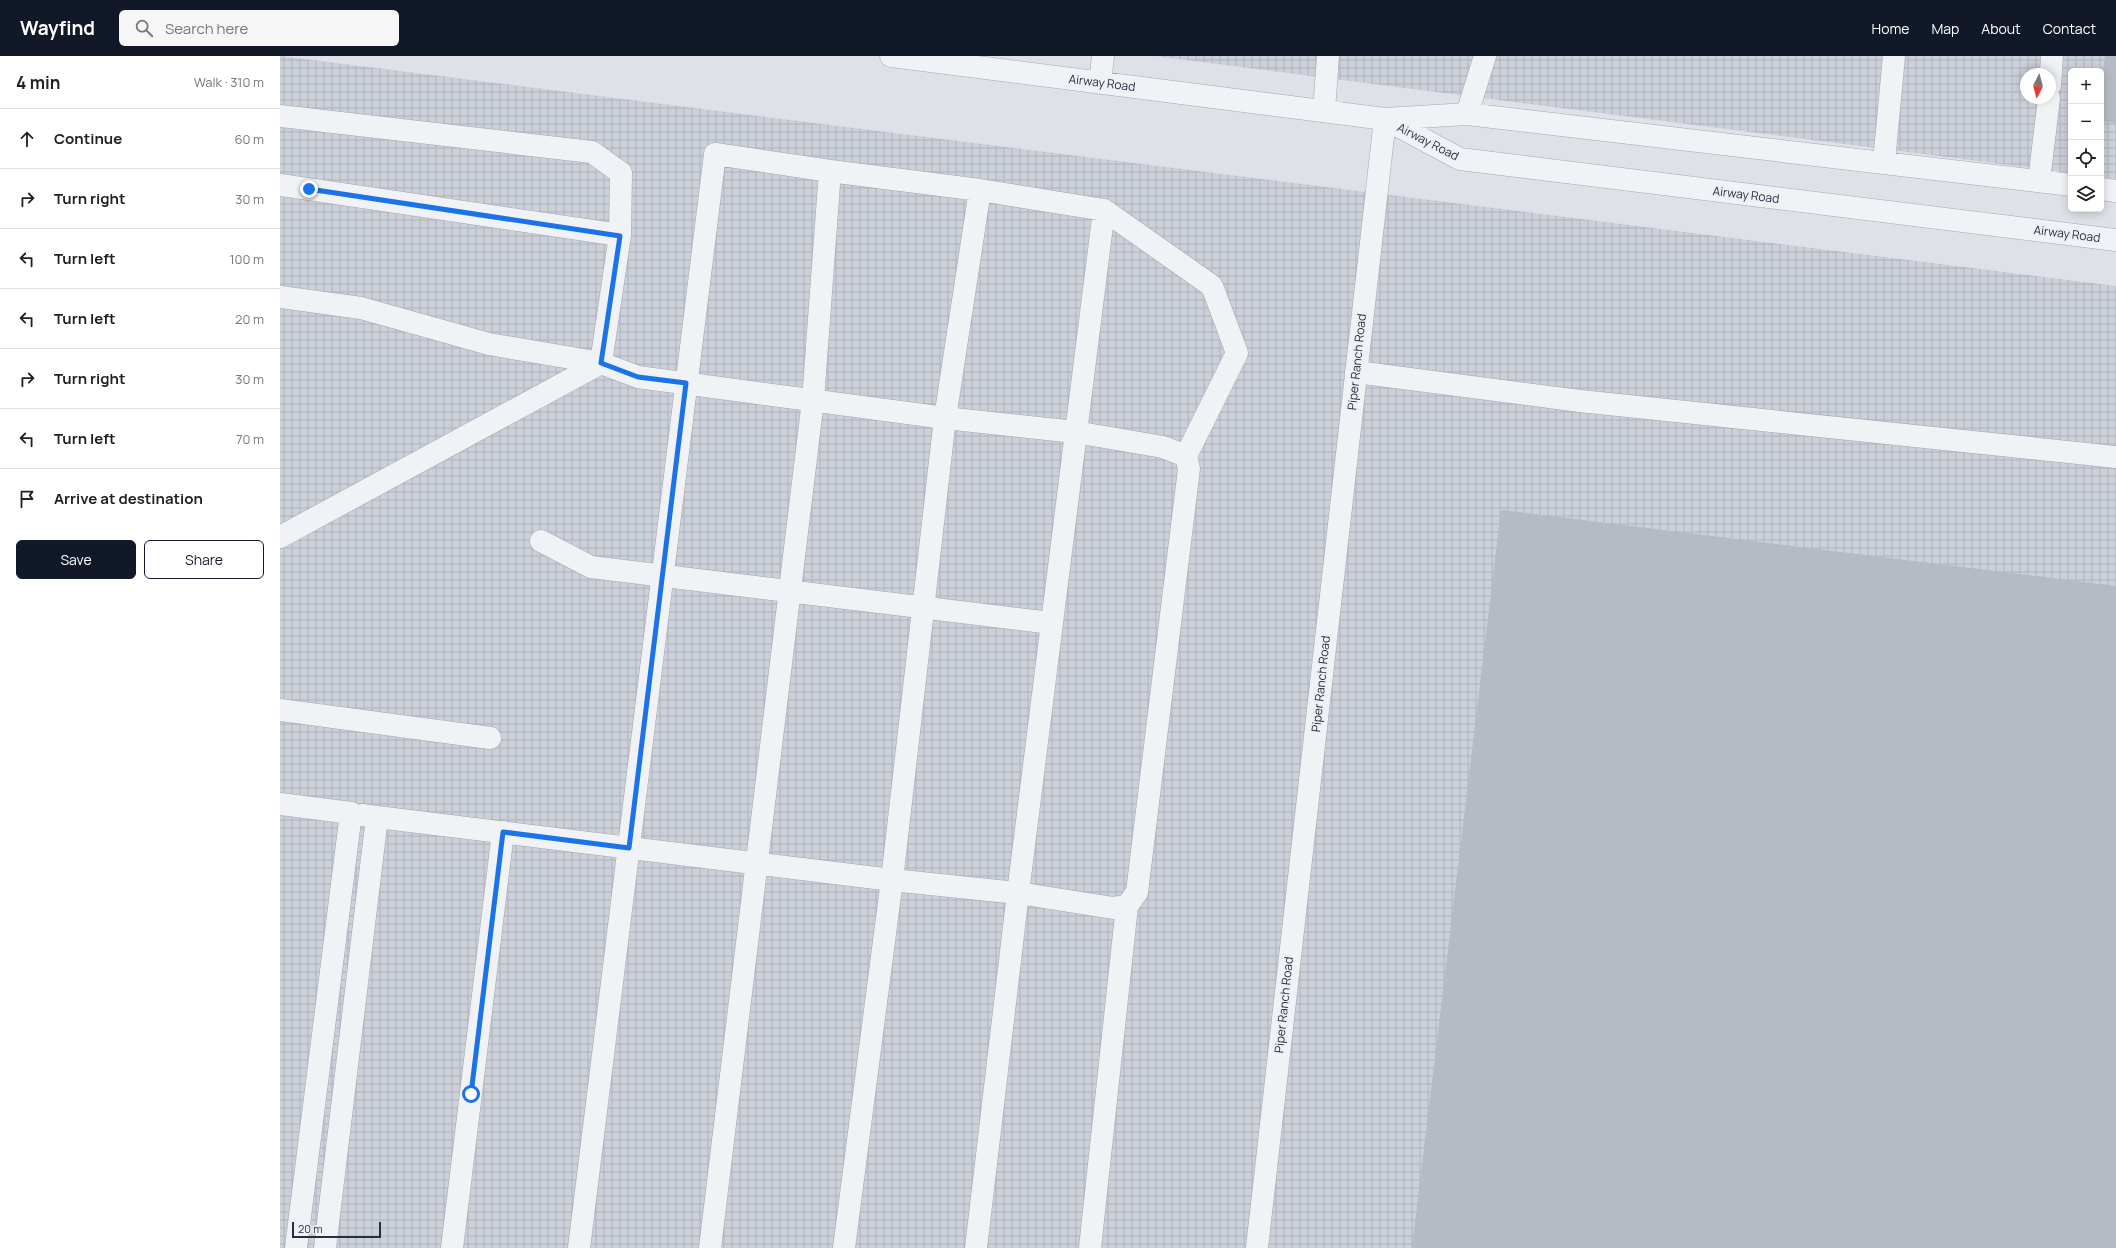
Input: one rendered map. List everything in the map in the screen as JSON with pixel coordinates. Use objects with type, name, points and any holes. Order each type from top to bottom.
[{"type":"street","name":"Airway Road","points":[[891,56],[1385,119],[1467,114],[1884,162],[2068,186]]},
{"type":"street","points":[[1100,83],[1103,56]]},
{"type":"street","points":[[1324,111],[1328,56]]},
{"type":"street","points":[[1467,114],[1485,56]]},
{"type":"street","points":[[1884,162],[1894,56]]},
{"type":"street","points":[[2051,68],[2052,56]]},
{"type":"street","points":[[2039,181],[2048,104]]},
{"type":"street","points":[[280,116],[592,152],[621,173],[620,236],[601,363]]},
{"type":"street","name":"Airway Road","points":[[1385,119],[1460,159],[2116,240]]},
{"type":"street","name":"Piper Ranch Road","points":[[1257,1248],[1385,119]]},
{"type":"street","points":[[579,1248],[715,154],[830,171],[980,190],[1104,210],[1212,286],[1237,353],[1186,456],[1189,469],[1137,892],[1127,906],[1090,1248]]},
{"type":"street","points":[[710,1248],[813,400],[830,171]]},
{"type":"street","points":[[280,185],[620,236]]},
{"type":"street","points":[[2104,189],[2116,191]]},
{"type":"street","points":[[844,1248],[892,880],[945,418],[980,190]]},
{"type":"street","points":[[976,1248],[1051,623],[1104,210]]},
{"type":"street","points":[[280,298],[361,308],[489,344],[601,363],[638,377],[945,418],[1075,432],[1163,447],[1186,456]]},
{"type":"street","points":[[280,537],[601,363]]},
{"type":"street","points":[[1356,372],[1580,401],[2116,457]]},
{"type":"street","points":[[541,542],[591,567],[1051,623]]},
{"type":"street","points":[[280,710],[490,738]]},
{"type":"street","points":[[280,804],[757,864],[1018,893],[1113,908],[1127,906]]},
{"type":"street","points":[[297,1246],[351,813]]},
{"type":"street","points":[[325,1248],[377,817]]},
{"type":"street","points":[[452,1248],[503,832]]},
{"type":"shaded area","points":[[280,56],[2116,286],[2116,1248],[280,1248]]},
{"type":"shaded area","points":[[1155,56],[2116,56],[2116,179],[2104,177],[2104,68],[2068,68],[2068,173]]},
{"type":"building","points":[[2105,56],[2116,56],[2116,123],[2104,121]]},
{"type":"building","points":[[1501,510],[2116,586],[2116,1248],[1412,1248]]},
{"type":"route","points":[[309,189],[438,207],[620,236],[601,363],[638,377],[686,383],[629,848],[503,832],[471,1094]]}]
